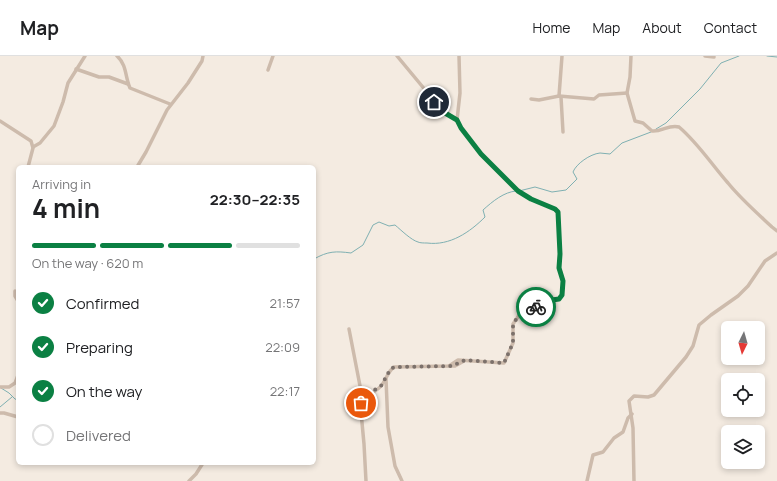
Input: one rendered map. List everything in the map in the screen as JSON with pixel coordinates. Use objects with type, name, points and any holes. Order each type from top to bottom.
[{"type":"street","points":[[33,147],[40,142],[54,126],[68,83],[85,56]]},
{"type":"street","points":[[117,56],[122,60],[130,88],[170,104]]},
{"type":"street","points":[[138,165],[170,104],[188,83],[204,56]]},
{"type":"street","points":[[268,70],[273,56]]},
{"type":"street","points":[[361,398],[377,390],[390,370],[394,367],[449,366],[457,360],[502,364],[506,362],[513,343],[513,324],[522,311],[526,308],[537,306],[545,301],[561,298],[562,295],[563,281],[559,268],[560,254],[558,212],[555,209],[531,199],[518,191],[481,154],[461,128],[457,120],[440,109],[397,56]]},
{"type":"street","points":[[457,120],[460,93],[459,56]]},
{"type":"street","points":[[562,56],[560,97],[564,132]]},
{"type":"street","points":[[631,56],[630,77],[627,93],[635,121],[643,123],[652,131],[656,132],[668,127],[679,127],[698,146],[742,198],[777,231]]},
{"type":"street","points":[[705,56],[714,56]]},
{"type":"street","points":[[76,69],[99,77],[109,77],[128,84]]},
{"type":"street","points":[[530,99],[539,100],[560,97],[594,99],[599,95],[627,93]]},
{"type":"street","points":[[0,121],[30,141],[33,147],[33,152],[29,165]]},
{"type":"street","points":[[634,481],[632,414],[629,403],[631,398],[634,396],[648,397],[654,395],[686,357],[693,346],[699,325],[742,292],[752,281],[765,261],[777,253]]},
{"type":"street","points":[[15,291],[16,297]]},
{"type":"street","points":[[349,328],[361,391],[366,481]]},
{"type":"street","points":[[386,378],[388,427],[395,466],[402,481]]},
{"type":"street","points":[[0,387],[9,387],[16,383]]},
{"type":"street","points":[[0,413],[4,412],[16,416]]},
{"type":"street","points":[[587,481],[593,455],[603,452],[614,438],[623,432],[627,420],[632,414]]},
{"type":"street","points":[[189,481],[202,465]]},
{"type":"waterway","points":[[656,129],[666,123],[700,89],[721,63],[739,56]]},
{"type":"waterway","points":[[767,56],[777,57]]},
{"type":"waterway","points":[[519,191],[535,187],[552,192],[566,190],[577,179],[573,172],[584,160],[592,155],[600,153],[610,154],[622,143],[651,132]]},
{"type":"waterway","points":[[316,258],[332,252],[351,253],[363,245],[373,225],[379,222],[389,226],[395,225],[409,237],[420,243],[435,243],[452,240],[466,233],[479,223],[485,217],[483,210],[495,200],[507,193],[516,191]]},
{"type":"waterway","points":[[1,388],[16,399]]},
{"type":"waterway","points":[[0,407],[12,397]]},
{"type":"way so far","points":[[361,403],[361,398],[377,390],[390,370],[394,367],[455,366],[465,360],[489,363],[506,362],[513,343],[513,324],[522,311],[526,308],[536,307]]},
{"type":"route","points":[[434,102],[445,113],[457,120],[461,128],[481,154],[518,191],[524,196],[555,209],[558,212],[560,254],[559,268],[563,281],[562,295],[559,299],[545,301],[536,307]]}]
